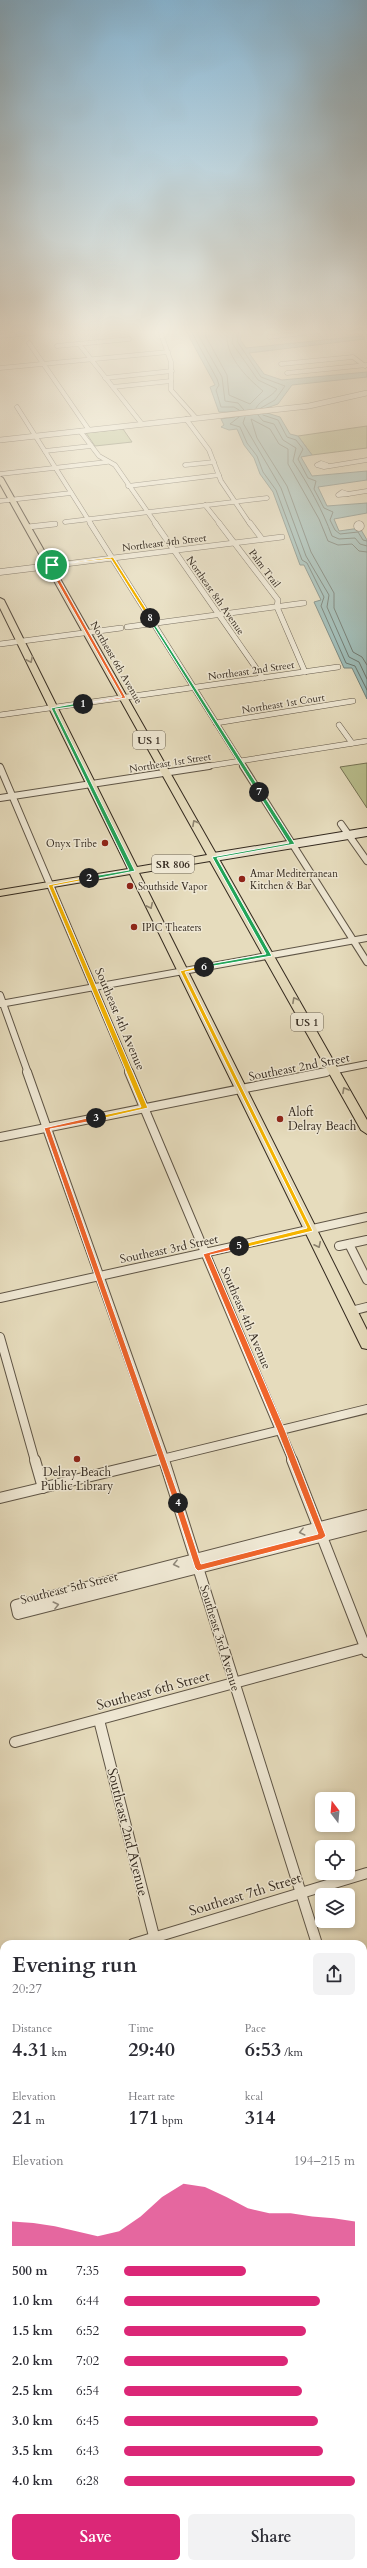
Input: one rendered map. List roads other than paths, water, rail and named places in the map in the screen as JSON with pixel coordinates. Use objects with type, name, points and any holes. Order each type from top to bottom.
[{"type":"main road","name":"Northeast 6th Avenue","points":[[0,478],[214,857]]},
{"type":"main road","points":[[0,600],[132,871],[367,1344]]},
{"type":"main road","name":"SR 806","points":[[0,893],[367,832]]},
{"type":"main road","name":"US 1","points":[[214,857],[367,1130]]},
{"type":"street","points":[[45,451],[367,962]]},
{"type":"street","name":"Northeast 8th Avenue","points":[[96,451],[107,462],[115,465],[128,486],[263,678]]},
{"type":"street","points":[[209,451],[219,475],[233,502],[262,539]]},
{"type":"street","points":[[327,465],[367,460]]},
{"type":"street","points":[[0,474],[107,462]]},
{"type":"street","points":[[185,465],[214,462]]},
{"type":"street","points":[[128,486],[219,475]]},
{"type":"street","points":[[348,494],[367,491]]},
{"type":"street","points":[[0,501],[71,493]]},
{"type":"street","points":[[65,522],[267,498]]},
{"type":"street","name":"Palm Trail","points":[[205,505],[278,600],[277,607],[305,672]]},
{"type":"street","points":[[28,527],[55,524]]},
{"type":"street","name":"Northeast 4th Street","points":[[0,572],[282,536]]},
{"type":"street","points":[[127,627],[304,603]]},
{"type":"street","points":[[0,644],[120,628]]},
{"type":"street","name":"Northeast 2nd Street","points":[[0,716],[338,667]]},
{"type":"street","name":"Northeast 1st Court","points":[[216,723],[353,702]]},
{"type":"street","points":[[340,725],[352,743]]},
{"type":"street","name":"Northeast 1st Street","points":[[0,798],[166,771],[367,741]]},
{"type":"street","name":"Southeast 4th Avenue","points":[[0,767],[281,1430],[366,1648]]},
{"type":"street","points":[[341,824],[367,861]]},
{"type":"street","points":[[1,1004],[367,938]]},
{"type":"street","name":"Southeast 3rd Avenue","points":[[0,994],[1,1004],[47,1128],[164,1459],[316,1940]]},
{"type":"street","name":"Southeast 2nd Street","points":[[0,1137],[367,1064]]},
{"type":"street","name":"Southeast 3rd Street","points":[[0,1298],[206,1254],[367,1217]]},
{"type":"street","points":[[339,1246],[367,1240]]},
{"type":"street","points":[[349,1244],[367,1280]]},
{"type":"street","points":[[351,1311],[367,1308]]},
{"type":"street","points":[[0,1337],[43,1488]]},
{"type":"street","points":[[0,1498],[367,1409]]},
{"type":"street","name":"Southeast 5th Street","points":[[197,1564],[16,1605],[18,1614],[197,1564],[321,1532],[367,1515]]},
{"type":"street","name":"Southeast 5th Street","points":[[321,1532],[367,1525]]},
{"type":"street","name":"Southeast 6th Street","points":[[15,1742],[366,1648]]},
{"type":"street","name":"Southeast 2nd Avenue","points":[[99,1720],[156,1940]]},
{"type":"street","name":"Southeast 7th Street","points":[[156,1940],[301,1892],[367,1873]]},
{"type":"water","points":[[248,451],[309,451],[312,455],[301,457],[312,476],[367,471],[367,480],[318,487],[327,506],[367,503],[367,513],[334,519],[339,531],[360,528],[367,540],[367,699],[352,668],[344,668],[314,602],[321,600],[304,565],[300,565],[273,492],[260,474],[254,458]]},
{"type":"place","name":"Onyx Tribe","points":[[105,843]]},
{"type":"place","name":"Amar Mediterranean Kitchen & Bar","points":[[242,879]]},
{"type":"place","name":"Southside Vapor","points":[[130,886]]},
{"type":"place","name":"IPIC Theaters","points":[[134,927]]},
{"type":"place","name":"Aloft Delray Beach","points":[[280,1119]]},
{"type":"place","name":"Delray Beach Public Library","points":[[77,1459]]}]
